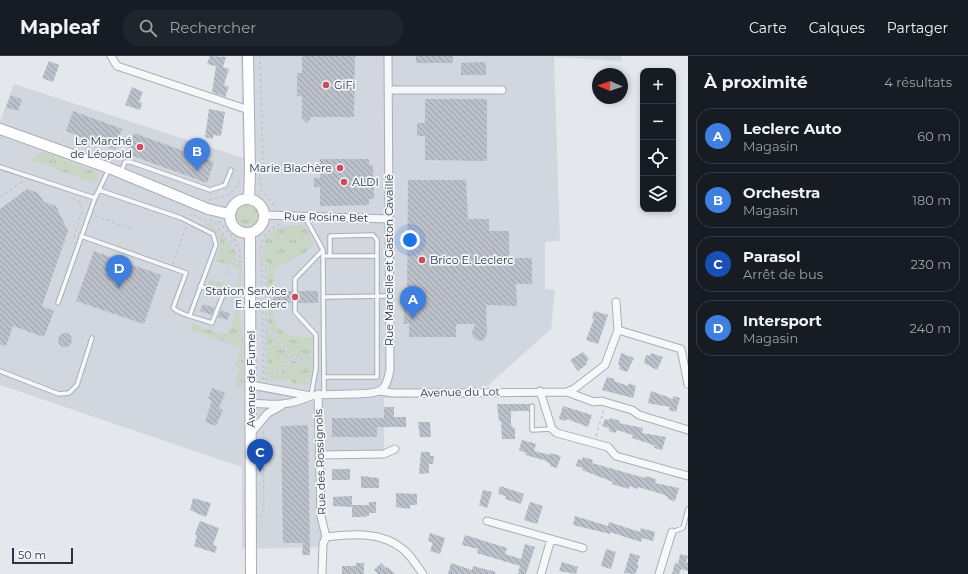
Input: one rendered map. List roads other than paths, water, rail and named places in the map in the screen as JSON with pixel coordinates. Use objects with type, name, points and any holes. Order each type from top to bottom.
[{"type":"main road","points":[[248,56],[249,110],[255,172],[249,198]]},
{"type":"main road","points":[[0,130],[109,168],[208,209],[229,214]]},
{"type":"main road","points":[[244,198],[249,198],[261,206],[264,215],[260,226],[250,233],[239,232],[235,229],[229,219],[229,214],[234,204],[244,198]]},
{"type":"main road","name":"Avenue de Fumel","points":[[250,233],[252,261],[250,385],[251,574]]},
{"type":"street","points":[[111,56],[117,66],[249,110]]},
{"type":"street","name":"Rue Marcelle et Gaston Cavaillé","points":[[380,391],[386,384],[390,370],[388,56]]},
{"type":"street","points":[[388,90],[502,90]]},
{"type":"street","name":"Rue Rosine Bet","points":[[264,215],[389,219]]},
{"type":"street","points":[[567,392],[605,365],[618,330],[616,302]]},
{"type":"street","points":[[618,330],[681,349],[688,384]]},
{"type":"street","points":[[250,385],[318,394],[371,393],[380,391]]},
{"type":"street","name":"Avenue du Lot","points":[[380,391],[393,393],[567,392],[594,402],[606,403],[632,410],[639,415],[688,430]]},
{"type":"street","points":[[540,391],[552,429],[557,433],[608,447],[616,456],[688,476]]},
{"type":"street","points":[[251,403],[281,405],[298,402],[318,394]]},
{"type":"street","name":"Rue des Rossignols","points":[[318,394],[321,516],[326,537]]},
{"type":"street","points":[[250,434],[268,413],[281,405]]},
{"type":"street","points":[[319,456],[384,454],[395,449]]},
{"type":"street","points":[[487,521],[583,548]]},
{"type":"street","points":[[659,574],[672,532]]},
{"type":"street","points":[[322,574],[323,544],[326,537],[375,535],[392,541],[404,550],[423,574]]},
{"type":"street","points":[[541,574],[551,539]]},
{"type":"lane","points":[[120,173],[125,162],[131,162],[210,190],[225,185],[231,170]]},
{"type":"lane","points":[[0,167],[95,198]]},
{"type":"lane","points":[[58,303],[95,198],[109,168]]},
{"type":"lane","points":[[99,190],[188,220],[213,234],[216,245],[190,315]]},
{"type":"lane","points":[[305,217],[323,250],[324,377],[318,394]]},
{"type":"lane","points":[[324,377],[377,378],[377,240],[373,235],[330,236],[330,256]]},
{"type":"lane","points":[[81,236],[186,273],[173,308],[181,314],[190,315],[212,323],[222,295],[200,286]]},
{"type":"lane","points":[[318,394],[316,335],[295,312],[295,279],[323,250]]},
{"type":"lane","points":[[323,256],[377,256]]},
{"type":"lane","points":[[323,297],[389,296]]},
{"type":"lane","points":[[0,371],[59,394],[69,394],[77,385],[92,338]]},
{"type":"lane","points":[[316,346],[324,346]]},
{"type":"lane","points":[[532,406],[532,430],[552,429]]},
{"type":"lane","points":[[672,532],[683,528],[688,509]]},
{"type":"place","name":"GiFi","points":[[326,85]]},
{"type":"place","name":"Le Marché de Léopold","points":[[140,147]]},
{"type":"place","name":"Marie Blachère","points":[[340,168]]},
{"type":"place","name":"Orchestra","points":[[197,171]]},
{"type":"place","name":"ALDI","points":[[344,182]]},
{"type":"place","name":"Brico E. Leclerc","points":[[422,260]]},
{"type":"place","name":"Intersport","points":[[119,288]]},
{"type":"place","name":"Station Service E. Leclerc","points":[[295,297]]},
{"type":"place","name":"Leclerc Auto","points":[[413,319]]},
{"type":"place","name":"Parasol","points":[[260,472]]}]
